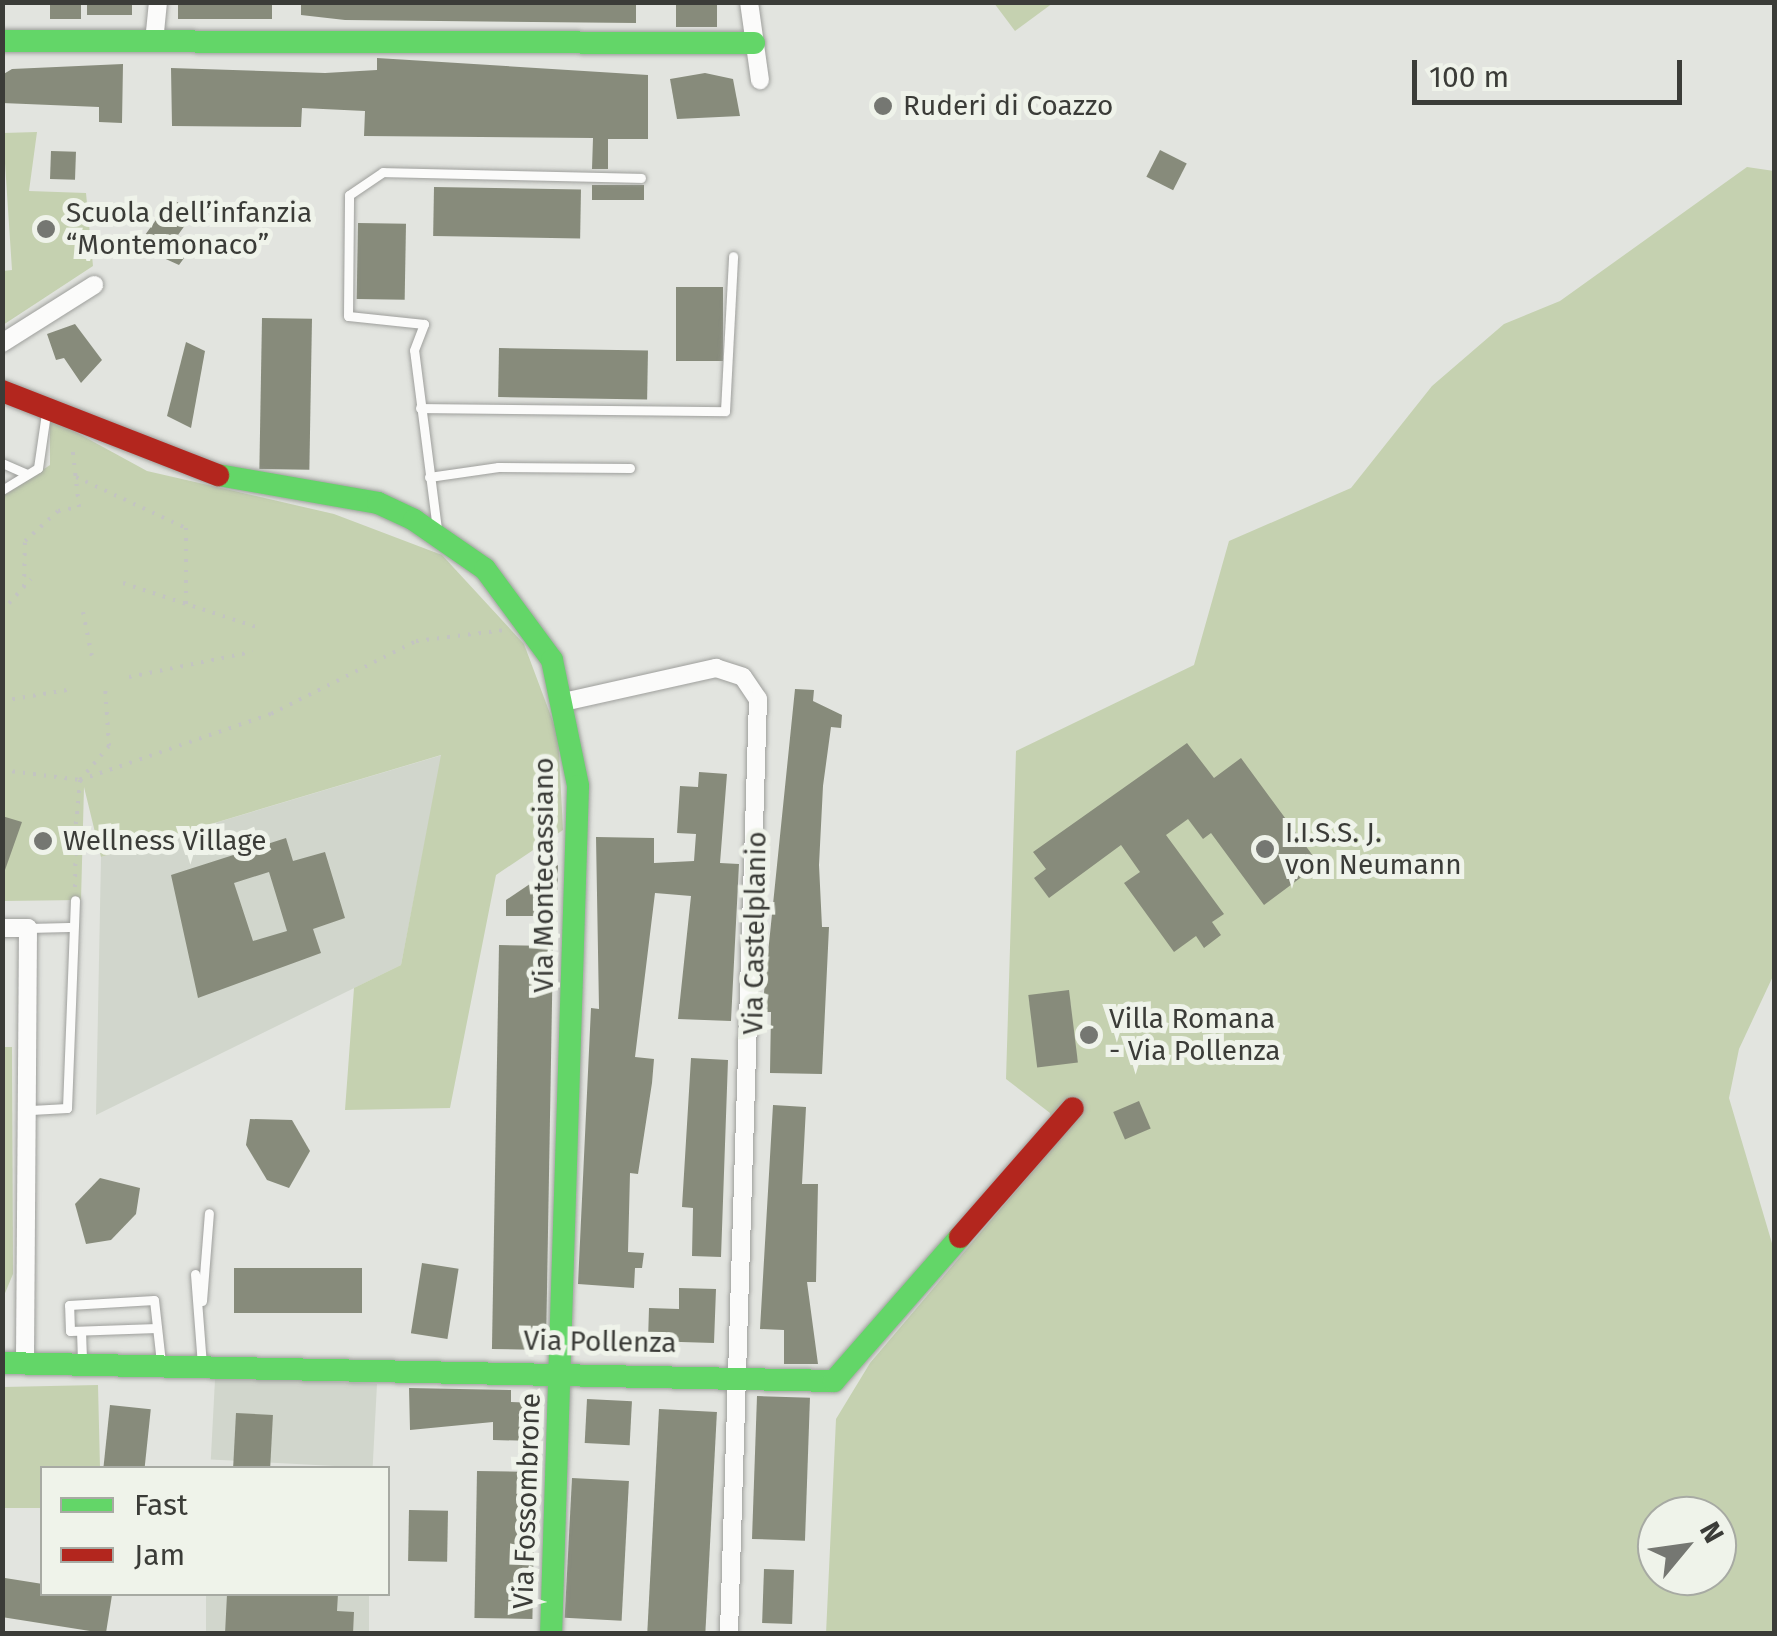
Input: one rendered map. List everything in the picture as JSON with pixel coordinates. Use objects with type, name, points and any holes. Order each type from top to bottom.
[{"type":"street","points":[[154,42],[158,2]]},
{"type":"street","points":[[748,2],[760,80]]},
{"type":"street","points":[[2,41],[754,42]]},
{"type":"street","points":[[2,343],[94,285]]},
{"type":"street","name":"Via Montecassiano","points":[[2,391],[46,405],[147,454],[276,491],[378,503],[438,532],[526,615],[568,701],[578,786],[562,1370]]},
{"type":"street","name":"Via Castelplanio","points":[[568,701],[716,668],[743,676],[758,700],[729,1634]]},
{"type":"street","points":[[2,928],[28,928],[30,1110],[14,1363]]},
{"type":"street","name":"Via Pollenza","points":[[14,1363],[82,1368],[562,1370],[834,1381],[1073,1108]]},
{"type":"street","name":"Via Fossombrone","points":[[552,1634],[562,1370]]},
{"type":"lane","points":[[438,532],[414,350],[424,324],[348,316],[349,194],[357,184],[383,172],[641,178]]},
{"type":"lane","points":[[420,408],[726,411],[734,256]]},
{"type":"lane","points":[[2,490],[30,474],[44,453],[46,405]]},
{"type":"lane","points":[[2,463],[30,474]]},
{"type":"lane","points":[[429,477],[498,467],[630,468]]},
{"type":"lane","points":[[30,1110],[67,1108],[69,927],[74,900]]},
{"type":"lane","points":[[28,928],[69,927]]},
{"type":"lane","points":[[201,1304],[210,1280],[209,1213]]},
{"type":"lane","points":[[194,1274],[201,1304],[202,1369]]},
{"type":"lane","points":[[157,1328],[70,1332],[70,1305],[154,1300],[162,1369]]},
{"type":"lane","points":[[81,1331],[82,1368]]},
{"type":"path","points":[[24,586],[25,541],[58,511],[79,507],[69,431]]},
{"type":"path","points":[[76,477],[186,528],[186,604]]},
{"type":"path","points":[[2,611],[32,579]]},
{"type":"path","points":[[123,583],[262,629]]},
{"type":"path","points":[[83,612],[93,662]]},
{"type":"path","points":[[2,770],[80,780],[271,714],[416,641],[516,626]]},
{"type":"path","points":[[130,677],[252,652]]},
{"type":"path","points":[[74,900],[80,780],[109,746],[105,686]]},
{"type":"path","points":[[2,701],[73,689]]},
{"type":"shaded area","points":[[442,755],[401,965],[96,1115],[101,857]]},
{"type":"shaded area","points":[[215,1376],[377,1384],[373,1466],[211,1459]]},
{"type":"shaded area","points":[[206,1596],[369,1596],[369,1634],[206,1634]]},
{"type":"green space","points":[[994,3],[1053,3],[1015,31]]},
{"type":"green space","name":"Scuola dell’infanzia “Montemonaco”","points":[[37,132],[29,191],[86,193],[93,266],[3,325],[3,271],[12,270],[3,133]]},
{"type":"green space","points":[[1747,167],[1774,171],[1774,974],[1739,1049],[1729,1098],[1774,1250],[1774,1633],[826,1634],[836,1419],[870,1363],[1055,1145],[1050,1113],[1006,1079],[1016,751],[1194,665],[1229,541],[1351,488],[1432,386],[1504,324],[1560,301]]},
{"type":"green space","points":[[50,418],[147,471],[334,514],[442,555],[524,644],[558,735],[563,830],[496,875],[450,1108],[345,1110],[354,988],[401,965],[441,755],[101,857],[84,787],[81,900],[3,901],[2,497],[50,465]]},
{"type":"green space","points":[[3,1047],[12,1047],[13,1274],[3,1298]]},
{"type":"green space","points":[[98,1385],[100,1466],[40,1466],[40,1508],[3,1508],[3,1387]]},
{"type":"building","points":[[50,2],[81,2],[81,19],[50,19]]},
{"type":"building","points":[[87,2],[132,2],[132,15],[87,15]]},
{"type":"building","points":[[178,2],[272,2],[272,19],[178,19]]},
{"type":"building","points":[[301,2],[636,2],[636,23],[345,20],[301,15]]},
{"type":"building","points":[[676,2],[717,2],[717,27],[676,27]]},
{"type":"building","points":[[377,58],[648,75],[648,139],[608,139],[608,169],[592,169],[593,138],[364,136],[365,111],[302,108],[301,127],[172,126],[171,68],[325,73],[377,70]]},
{"type":"building","points":[[123,64],[122,123],[99,122],[99,107],[2,103],[2,75],[12,69]]},
{"type":"building","points":[[705,73],[733,79],[740,116],[677,119],[670,79]]},
{"type":"building","points":[[1160,150],[1187,164],[1173,190],[1146,177]]},
{"type":"building","points":[[51,151],[76,152],[75,180],[50,179]]},
{"type":"building","points":[[592,185],[644,185],[644,200],[592,200]]},
{"type":"building","points":[[434,187],[581,190],[580,239],[433,236]]},
{"type":"building","points":[[172,198],[193,214],[178,235],[193,246],[179,265],[137,246]]},
{"type":"building","points":[[358,223],[406,224],[405,300],[357,299]]},
{"type":"building","points":[[676,287],[723,287],[723,361],[676,361]]},
{"type":"building","points":[[262,318],[312,319],[309,470],[259,469]]},
{"type":"building","points":[[75,324],[102,360],[81,383],[64,358],[56,360],[47,334]]},
{"type":"building","points":[[186,342],[205,351],[191,428],[167,416]]},
{"type":"building","points":[[499,348],[648,351],[647,400],[498,397]]},
{"type":"building","points":[[795,689],[814,690],[813,701],[842,715],[841,728],[831,727],[823,786],[819,865],[822,927],[829,927],[822,1074],[770,1073],[771,1012],[762,1012]]},
{"type":"building","name":"I.I.S.S. J. von Neumann","points":[[1187,743],[1214,778],[1241,758],[1319,864],[1264,905],[1211,833],[1203,839],[1188,819],[1166,835],[1224,914],[1212,922],[1221,935],[1204,948],[1196,936],[1174,952],[1124,883],[1140,872],[1121,845],[1049,898],[1034,878],[1046,869],[1033,852]]},
{"type":"building","points":[[699,772],[727,774],[720,863],[739,864],[731,1021],[678,1019],[691,896],[655,893],[635,1057],[654,1059],[652,1083],[638,1174],[630,1173],[628,1252],[644,1253],[642,1268],[635,1268],[634,1288],[578,1284],[591,1008],[599,1009],[596,837],[654,838],[654,863],[694,861],[696,834],[677,833],[680,786],[698,787]]},
{"type":"building","points":[[2,816],[22,822],[5,870],[2,870]]},
{"type":"building","points":[[286,838],[293,861],[325,852],[345,918],[313,929],[321,953],[198,998],[171,875]],"holes":[[[269,872],[287,931],[253,941],[234,883]]]},
{"type":"building","points":[[558,865],[557,916],[506,916],[506,900]]},
{"type":"building","points":[[499,945],[553,946],[546,1350],[492,1349]]},
{"type":"building","points":[[1069,990],[1078,1062],[1037,1067],[1028,995]]},
{"type":"building","points":[[691,1058],[728,1060],[721,1257],[692,1256],[693,1208],[682,1207]]},
{"type":"building","points":[[1139,1101],[1151,1129],[1125,1140],[1113,1112]]},
{"type":"building","points":[[773,1105],[806,1107],[802,1184],[818,1184],[816,1282],[807,1282],[818,1364],[784,1364],[784,1330],[760,1329]]},
{"type":"building","points":[[250,1119],[292,1120],[310,1151],[289,1188],[267,1180],[246,1145]]},
{"type":"building","points":[[100,1178],[140,1188],[136,1214],[111,1240],[86,1244],[75,1204]]},
{"type":"building","points":[[422,1263],[459,1269],[447,1339],[411,1333]]},
{"type":"building","points":[[234,1268],[362,1268],[362,1313],[234,1313]]},
{"type":"building","points":[[679,1288],[716,1289],[714,1343],[648,1341],[649,1308],[679,1309]]},
{"type":"building","points":[[409,1388],[511,1390],[511,1402],[537,1403],[536,1441],[493,1440],[493,1422],[410,1430]]},
{"type":"building","points":[[757,1396],[810,1398],[805,1541],[752,1539]]},
{"type":"building","points":[[587,1399],[632,1401],[630,1445],[585,1443]]},
{"type":"building","points":[[110,1405],[151,1409],[145,1466],[104,1466]]},
{"type":"building","points":[[659,1409],[717,1412],[705,1634],[647,1632]]},
{"type":"building","points":[[236,1413],[273,1415],[270,1466],[233,1466]]},
{"type":"building","points":[[477,1471],[535,1472],[532,1619],[474,1618]]},
{"type":"building","points":[[572,1478],[629,1481],[622,1621],[565,1618]]},
{"type":"building","points":[[409,1510],[448,1511],[447,1562],[408,1561]]},
{"type":"building","points":[[764,1569],[794,1570],[792,1624],[762,1623]]},
{"type":"building","points":[[3,1578],[40,1584],[40,1596],[112,1596],[106,1634],[2,1617]]},
{"type":"building","points":[[227,1596],[338,1596],[337,1611],[354,1612],[353,1634],[225,1634]]},
{"type":"traffic: fast","points":[[2,41],[754,43]]},
{"type":"traffic: fast","points":[[218,475],[378,503],[414,520],[485,569],[552,660],[578,786],[551,1634]]},
{"type":"traffic: fast","points":[[2,1363],[834,1381],[960,1237]]},
{"type":"traffic: jam","points":[[2,391],[218,475]]},
{"type":"traffic: jam","points":[[960,1237],[1073,1108]]},
{"type":"place","name":"Ruderi di Coazzo","points":[[883,106]]},
{"type":"place","name":"Scuola dell’infanzia “Montemonaco”","points":[[46,229]]},
{"type":"place","name":"Wellness Village","points":[[43,841]]},
{"type":"place","name":"I.I.S.S. J. von Neumann","points":[[1265,849]]},
{"type":"place","name":"Villa Romana - Via Pollenza","points":[[1089,1035]]}]
